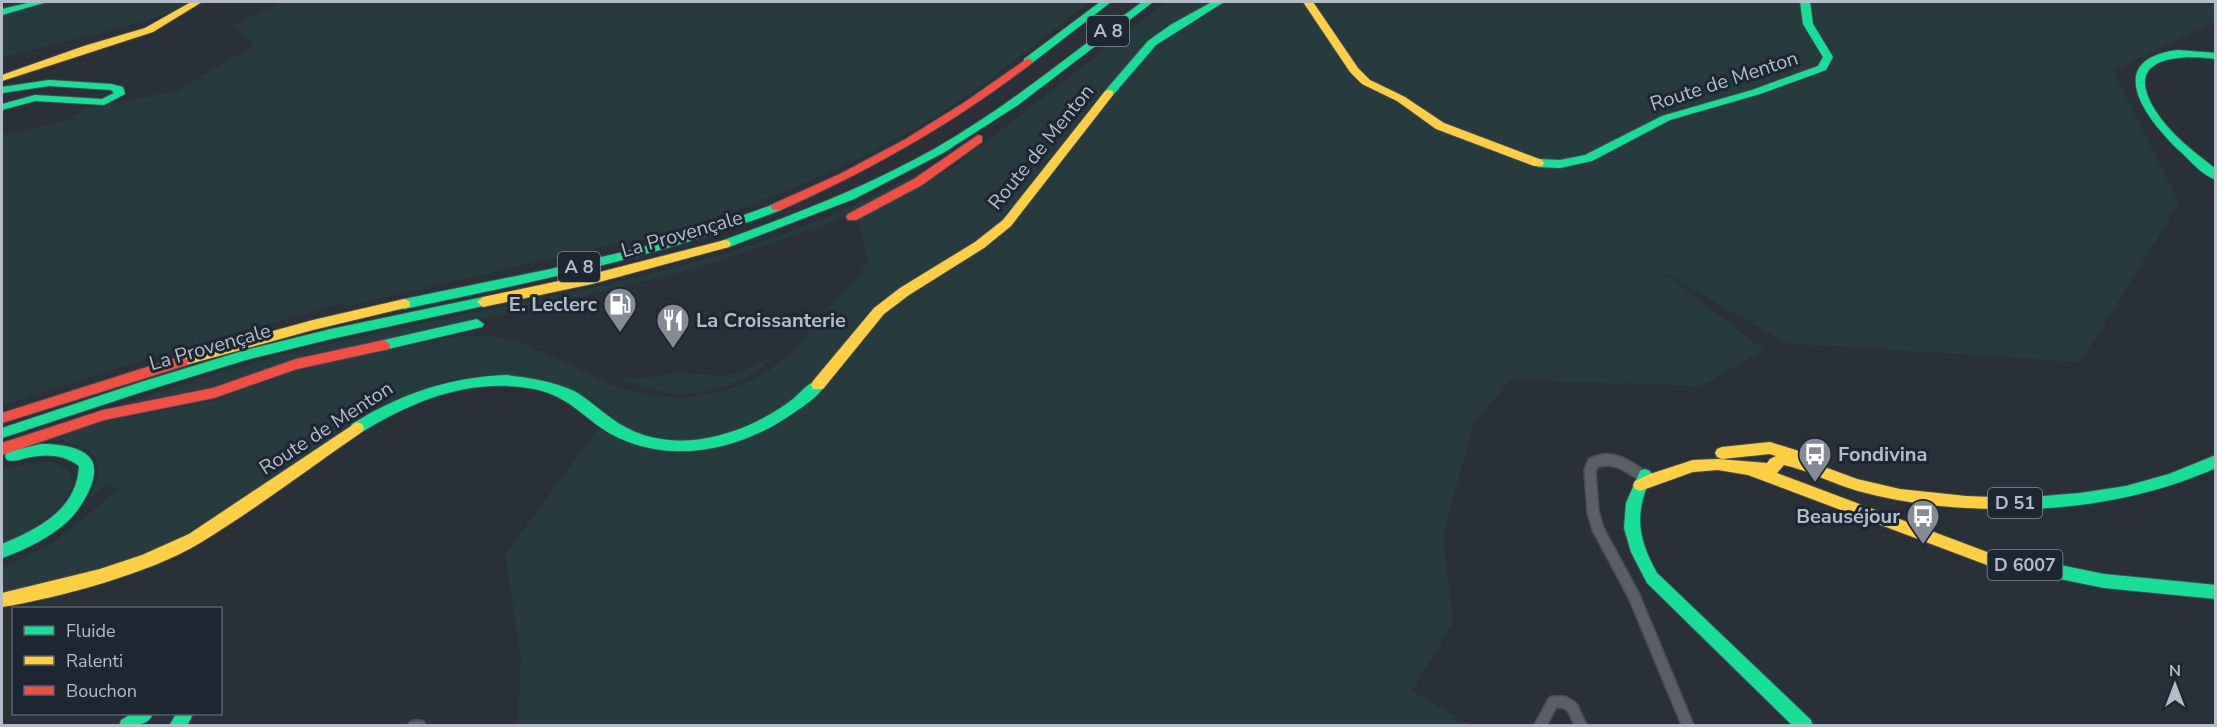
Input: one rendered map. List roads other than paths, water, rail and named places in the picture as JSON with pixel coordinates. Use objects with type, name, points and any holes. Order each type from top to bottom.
[{"type":"main road","points":[[2,12],[42,2]]},
{"type":"main road","points":[[2,78],[88,48],[149,30],[197,2]]},
{"type":"main road","name":"La Provençale","points":[[2,418],[227,347],[626,255],[705,233],[765,212],[858,171],[929,132],[982,97],[1106,2]]},
{"type":"main road","name":"La Provençale","points":[[2,433],[217,364],[331,334],[611,275],[681,257],[774,228],[853,195],[937,152],[983,123],[1148,2]]},
{"type":"main road","name":"Route de Menton","points":[[2,600],[63,588],[130,570],[165,555],[194,539],[384,410],[440,386],[469,381],[494,381],[523,383],[560,391],[587,406],[619,432],[642,442],[673,447],[702,445],[731,438],[773,421],[804,398],[822,380],[856,333],[877,311],[916,282],[982,245],[1022,208],[1076,134],[1147,48],[1162,35],[1219,2]]},
{"type":"main road","name":"Route de Menton","points":[[1308,2],[1354,70],[1366,82],[1401,99],[1440,126],[1525,160],[1560,164],[1595,156],[1653,124],[1680,113],[1766,88],[1822,68],[1828,57],[1807,25],[1804,12],[1806,2]]},
{"type":"main road","points":[[2216,56],[2171,55],[2154,60],[2140,72],[2138,81],[2140,94],[2162,126],[2181,147],[2216,176]]},
{"type":"main road","points":[[852,217],[918,182],[953,158],[1018,107],[1068,61]]},
{"type":"main road","points":[[2,90],[49,83],[111,87],[119,89],[120,94],[104,102],[35,98],[2,107]]},
{"type":"main road","points":[[2,449],[103,416],[214,393],[296,364],[477,324]]},
{"type":"main road","points":[[1761,448],[1761,468]]},
{"type":"main road","name":"D 51","points":[[1722,453],[1782,448],[1813,468]]},
{"type":"main road","points":[[2,460],[36,451],[63,450],[80,457],[88,470],[84,489],[67,512],[40,533],[2,551]]},
{"type":"main road","name":"D 6007","points":[[1644,481],[1654,468],[1683,457],[1722,453],[1829,494],[1843,503],[1987,558],[2104,581],[2216,592]]},
{"type":"main road","name":"D 51","points":[[1761,468],[1783,459],[1880,491],[1934,499],[2041,503],[2087,500],[2130,492],[2170,482],[2216,461]]},
{"type":"main road","name":"D 6007","points":[[1644,481],[1682,465],[1721,464],[1749,469],[1761,468]]},
{"type":"main road","points":[[1644,481],[1634,495],[1631,510],[1631,536],[1638,556],[1652,578],[1806,726]]},
{"type":"main road","points":[[128,726],[144,715]]},
{"type":"street","points":[[1644,481],[1614,459],[1601,458],[1593,463],[1590,471],[1593,512],[1605,546],[1634,596],[1688,726]]},
{"type":"street","points":[[1540,726],[1553,702],[1561,700],[1570,704],[1579,715],[1581,726]]},
{"type":"street","points":[[414,726],[420,726]]},
{"type":"place","name":"E. Leclerc","points":[[620,333]]},
{"type":"place","name":"La Croissanterie","points":[[673,349]]},
{"type":"place","name":"Fondivina","points":[[1815,483]]},
{"type":"place","name":"Beauséjour","points":[[1923,545]]}]
